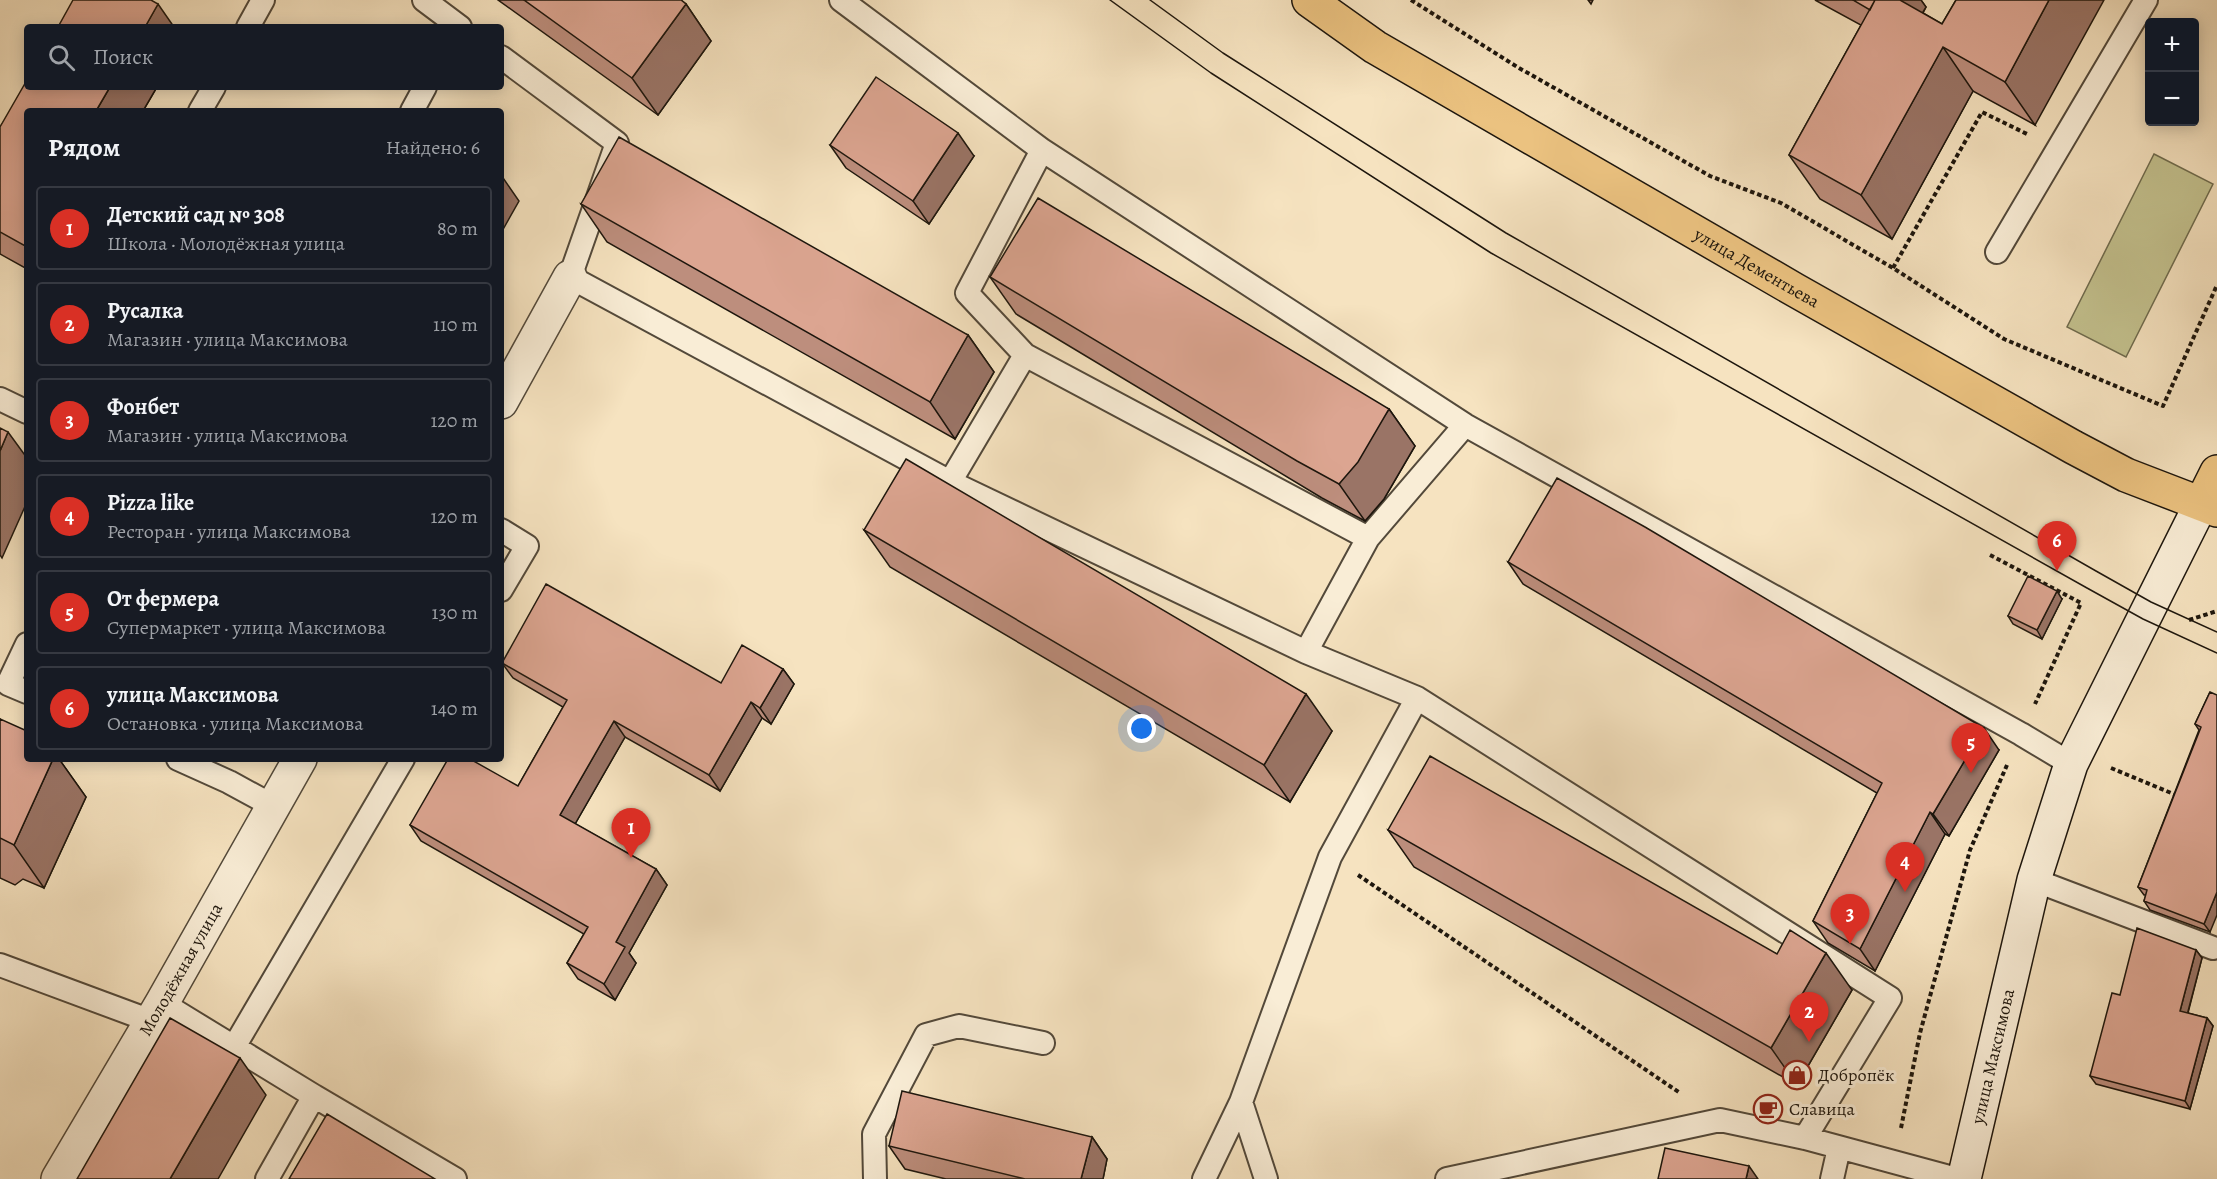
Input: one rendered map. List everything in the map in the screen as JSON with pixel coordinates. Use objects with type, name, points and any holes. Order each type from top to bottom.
[{"type":"main road","name":"улица Дементьева","points":[[1310,0],[1375,47],[1795,290],[2073,447],[2126,475],[2209,506]]},
{"type":"main road","points":[[504,397],[570,277]]},
{"type":"main road","name":"улица Максимова","points":[[1964,1179],[2034,880],[2071,764],[2209,506],[2217,472]]},
{"type":"main road","name":"Молодёжная улица","points":[[58,1179],[157,1012],[298,762]]},
{"type":"lane","points":[[250,24],[263,0]]},
{"type":"lane","points":[[424,0],[455,24]]},
{"type":"lane","points":[[841,0],[1042,150],[1465,425],[2071,764]]},
{"type":"lane","points":[[1997,252],[2146,0]]},
{"type":"lane","points":[[504,59],[617,143],[570,277],[950,482],[1306,652],[1417,698],[1890,998],[1804,1138]]},
{"type":"lane","points":[[202,108],[212,90]]},
{"type":"lane","points":[[414,108],[423,90]]},
{"type":"lane","points":[[1042,150],[967,293],[1025,355],[1368,538]]},
{"type":"lane","points":[[950,482],[1025,355]]},
{"type":"lane","points":[[0,399],[24,411]]},
{"type":"lane","points":[[1306,652],[1368,538],[1465,425]]},
{"type":"lane","points":[[504,532],[527,546],[504,585]]},
{"type":"lane","points":[[24,650],[8,684],[24,691]]},
{"type":"lane","points":[[1204,1179],[1241,1102],[1330,857],[1417,698]]},
{"type":"lane","points":[[185,762],[229,782],[273,806]]},
{"type":"lane","points":[[234,1047],[401,762]]},
{"type":"lane","points":[[2034,880],[2214,948]]},
{"type":"lane","points":[[0,965],[157,1012],[234,1047],[455,1179]]},
{"type":"lane","points":[[875,1179],[874,1134],[926,1035],[959,1026],[1043,1043]]},
{"type":"lane","points":[[267,1179],[314,1096]]},
{"type":"lane","points":[[1241,1102],[1266,1179]]},
{"type":"lane","points":[[1447,1179],[1487,1175],[1720,1120],[1804,1138],[1957,1179]]},
{"type":"lane","points":[[1832,1179],[1839,1148]]},
{"type":"path","points":[[1411,0],[1519,68],[1710,176],[1781,203],[1893,268],[2004,339],[2163,406],[2217,285]]},
{"type":"path","points":[[1893,268],[1982,112],[2058,150]]},
{"type":"path","points":[[1894,1162],[1920,1033],[1970,850],[2081,603],[1990,555]]},
{"type":"path","points":[[2108,767],[2184,799]]},
{"type":"path","points":[[1330,857],[1720,1120]]},
{"type":"shaded area","points":[[2154,154],[2213,184],[2126,357],[2067,327]]},
{"type":"building","points":[[73,0],[151,0],[158,4],[147,24],[60,24]]},
{"type":"building","points":[[524,0],[681,0],[686,4],[632,78]]},
{"type":"building","points":[[1853,0],[1875,0],[1870,10]]},
{"type":"building","points":[[1875,0],[1900,0],[1942,24],[1956,0],[2049,0],[2005,82],[1943,47],[1861,195],[1789,155]]},
{"type":"building","points":[[876,77],[958,133],[913,201],[830,145]]},
{"type":"building","points":[[24,85],[24,90],[108,90],[98,108],[24,108],[24,245],[0,232],[0,127]]},
{"type":"building","points":[[619,137],[968,335],[930,402],[581,204]]},
{"type":"building","points":[[1038,198],[1389,409],[1358,462],[1339,484],[990,277]]},
{"type":"building","points":[[0,428],[8,432],[0,451]]},
{"type":"building","points":[[906,459],[1306,694],[1264,765],[864,530]]},
{"type":"building","points":[[1557,478],[1645,527],[1984,728],[1933,814],[1930,812],[1860,949],[1813,921],[1882,783],[1508,562]]},
{"type":"building","points":[[2028,576],[2057,591],[2037,630],[2008,616]]},
{"type":"building","points":[[546,584],[721,683],[742,645],[783,669],[760,708],[751,702],[709,775],[614,721],[560,815],[656,869],[616,942],[625,947],[604,984],[567,963],[588,927],[410,825],[446,762],[475,762],[518,786],[567,700],[504,664],[504,659]]},
{"type":"building","points":[[2210,692],[2217,695],[2217,892],[2204,924],[2144,901],[2147,890],[2138,887],[2201,727],[2195,724]]},
{"type":"building","points":[[0,719],[24,730],[24,762],[52,762],[14,845],[0,838]]},
{"type":"building","points":[[1430,756],[1777,954],[1790,930],[1826,953],[1771,1048],[1388,830]]},
{"type":"building","points":[[2137,928],[2196,950],[2180,1011],[2207,1018],[2185,1101],[2090,1076],[2112,993],[2120,995]]},
{"type":"building","points":[[170,1018],[240,1058],[170,1179],[77,1179]]},
{"type":"building","points":[[902,1091],[1092,1137],[1081,1179],[1025,1179],[889,1146]]},
{"type":"building","points":[[327,1114],[435,1179],[289,1179]]},
{"type":"building","points":[[1665,1148],[1749,1166],[1746,1179],[1658,1179]]},
{"type":"tram line","points":[[1110,0],[1211,73],[1491,253],[2143,619],[2217,653]]},
{"type":"tram line","points":[[1150,0],[1223,53],[1506,233],[2151,602],[2217,632]]},
{"type":"place","name":"улица Максимова","points":[[2057,571]]},
{"type":"place","name":"От фермера","points":[[1971,773]]},
{"type":"place","name":"Детский сад № 308","points":[[631,858]]},
{"type":"place","name":"Pizza like","points":[[1905,892]]},
{"type":"place","name":"Фонбет","points":[[1850,944]]},
{"type":"place","name":"Русалка","points":[[1809,1042]]},
{"type":"place","name":"Добропёк","points":[[1797,1075]]},
{"type":"place","name":"Славица","points":[[1768,1109]]}]
